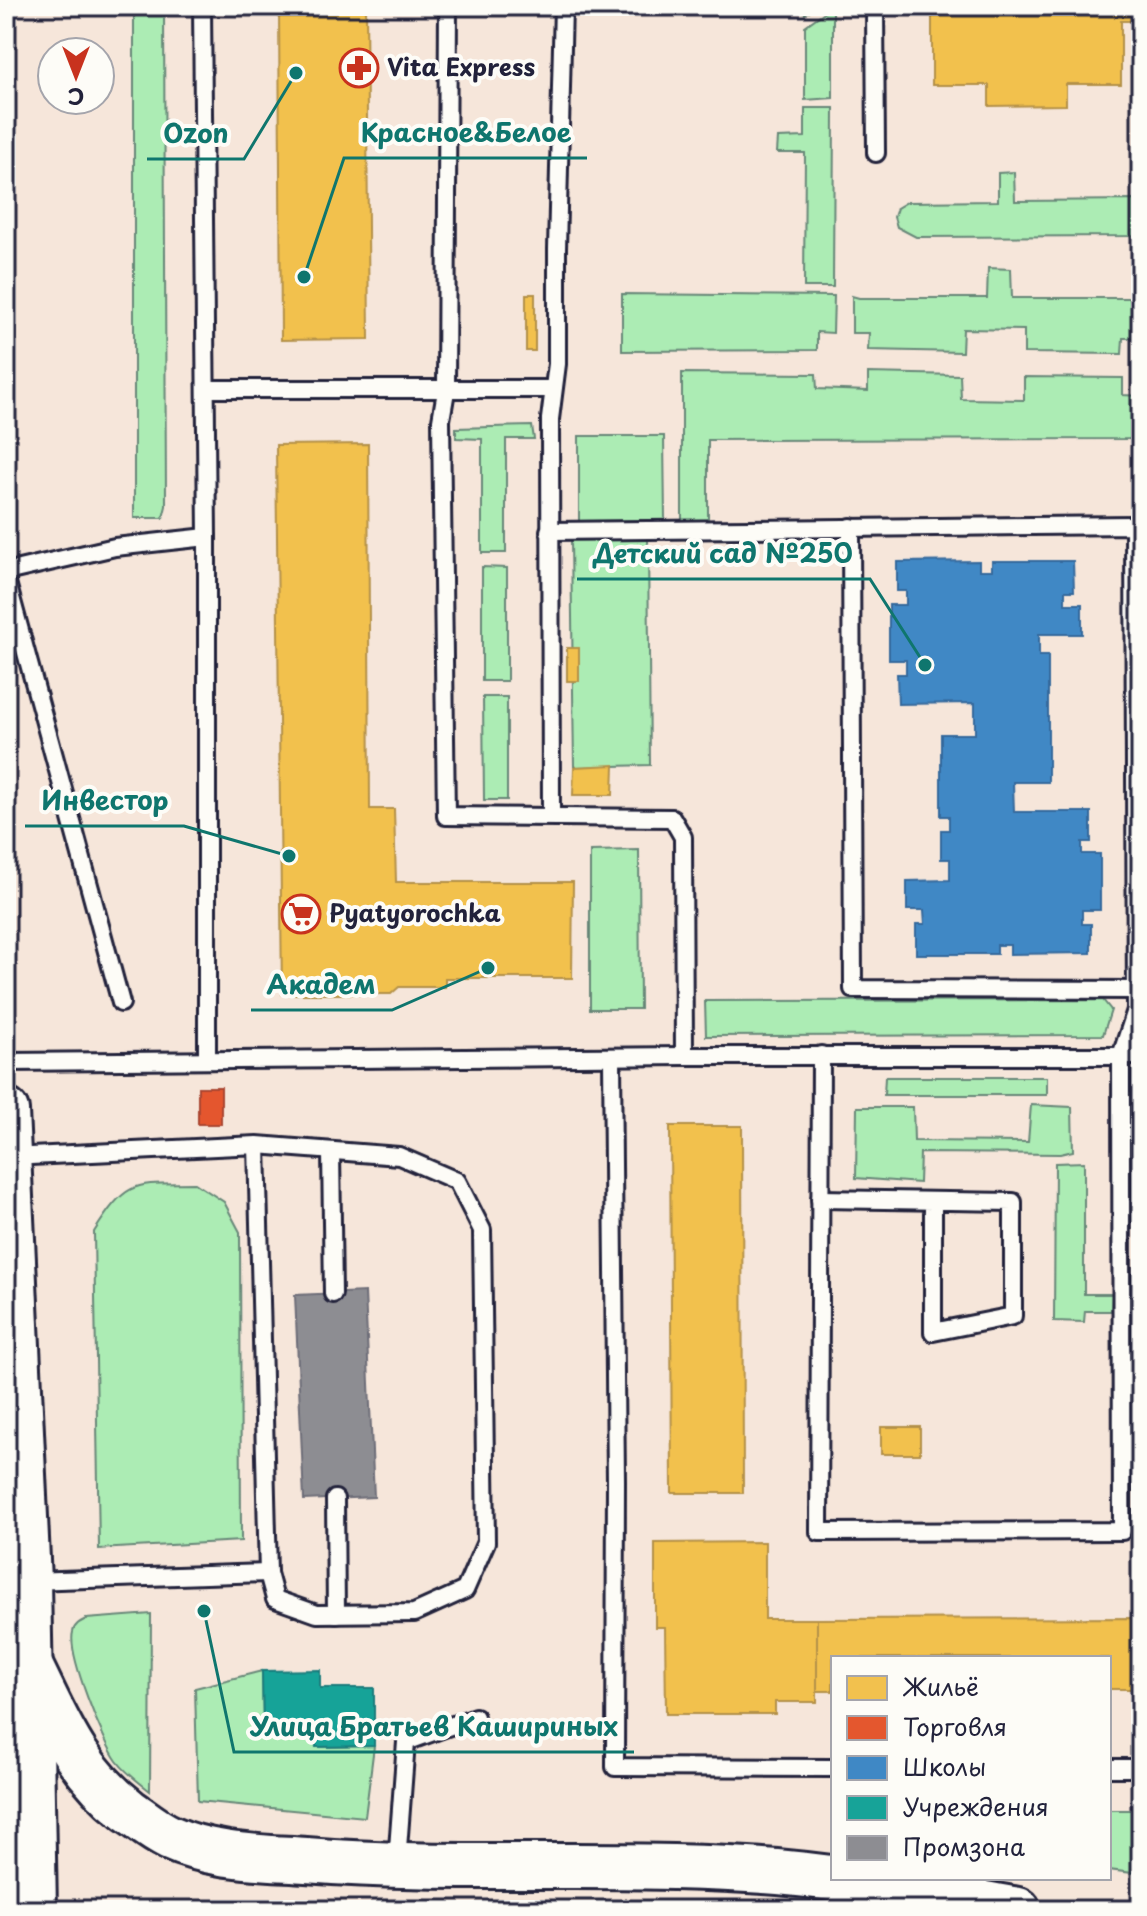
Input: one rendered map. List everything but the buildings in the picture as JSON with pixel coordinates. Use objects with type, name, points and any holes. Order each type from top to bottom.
[{"type":"main road","points":[[6,1111],[28,1581],[34,1910]]},
{"type":"main road","points":[[31,1668],[69,1746],[87,1773],[111,1796],[166,1836],[194,1846],[225,1852],[397,1865],[748,1870],[831,1880]]},
{"type":"main road","points":[[835,1880],[1018,1910]]},
{"type":"lane","points":[[202,6],[207,537],[207,1059]]},
{"type":"lane","points":[[448,6],[446,391],[441,420],[446,816],[672,818],[683,837],[684,1056]]},
{"type":"lane","points":[[551,816],[549,531],[552,389],[557,364],[563,6]]},
{"type":"lane","points":[[875,6],[876,153]]},
{"type":"lane","points":[[206,389],[552,389]]},
{"type":"lane","points":[[549,531],[1134,525],[1136,1010],[1121,1056],[1122,1531],[819,1532],[821,1055]]},
{"type":"lane","points":[[851,527],[853,989],[1136,990]]},
{"type":"lane","points":[[6,572],[115,547],[207,537]]},
{"type":"lane","points":[[6,579],[121,1003]]},
{"type":"lane","points":[[6,1062],[821,1055],[1141,1056]]},
{"type":"lane","points":[[612,1058],[615,1767],[831,1768]]},
{"type":"lane","points":[[10,1157],[257,1145],[399,1156],[457,1181],[482,1230],[486,1542],[465,1590],[414,1613],[317,1614],[275,1599],[268,1573],[257,1145]]},
{"type":"lane","points":[[331,1152],[333,1294]]},
{"type":"lane","points":[[820,1199],[1013,1202],[1013,1316],[933,1332],[933,1202]]},
{"type":"lane","points":[[335,1499],[336,1614]]},
{"type":"lane","points":[[28,1581],[268,1573]]},
{"type":"lane","points":[[397,1865],[406,1742],[475,1717]]},
{"type":"lane","points":[[1111,1768],[1141,1768]]},
{"type":"green space","points":[[134,6],[164,6],[166,506],[163,518],[134,518]]},
{"type":"green space","points":[[598,6],[816,6],[805,14],[804,9],[603,10]]},
{"type":"green space","points":[[833,6],[833,98],[805,100],[805,26]]},
{"type":"green space","points":[[805,108],[834,108],[833,287],[804,287],[805,153],[777,153],[778,138],[805,137]]},
{"type":"green space","points":[[1014,172],[1015,201],[1141,200],[1141,236],[916,237],[897,227],[894,217],[897,208],[907,202],[998,201],[998,173]]},
{"type":"green space","points":[[988,268],[1011,269],[1012,298],[1141,298],[1141,338],[1123,338],[1122,354],[1024,353],[1024,330],[963,329],[962,352],[868,350],[869,333],[852,333],[852,296],[987,298]]},
{"type":"green space","points":[[622,294],[834,296],[833,333],[817,332],[817,350],[622,351]]},
{"type":"green space","points":[[682,373],[816,374],[817,389],[868,391],[868,373],[960,375],[961,399],[1024,400],[1024,377],[1123,378],[1123,395],[1141,396],[1141,439],[708,440],[708,520],[682,520]]},
{"type":"green space","points":[[532,426],[534,439],[506,439],[506,553],[482,553],[482,439],[456,438],[456,428]]},
{"type":"green space","points":[[579,436],[664,436],[665,520],[579,521]]},
{"type":"green space","points":[[571,540],[648,540],[650,765],[574,767]]},
{"type":"green space","points":[[482,567],[507,568],[507,681],[482,681]]},
{"type":"green space","points":[[483,697],[507,697],[507,800],[484,800]]},
{"type":"green space","points":[[639,850],[640,1009],[590,1009],[590,851]]},
{"type":"green space","points":[[1103,1000],[1111,1010],[1103,1035],[706,1036],[705,1001]]},
{"type":"green space","points":[[885,1077],[1047,1077],[1047,1095],[884,1095]]},
{"type":"green space","points":[[1031,1105],[1072,1107],[1073,1151],[1060,1154],[920,1153],[919,1183],[856,1178],[857,1107],[913,1107],[914,1141],[1028,1142]]},
{"type":"green space","points":[[1084,1162],[1084,1294],[1112,1294],[1111,1311],[1085,1311],[1084,1322],[1054,1321],[1055,1163]]},
{"type":"green space","points":[[159,1183],[195,1183],[224,1202],[240,1232],[241,1541],[99,1549],[94,1232],[116,1202],[135,1188]]},
{"type":"green space","points":[[151,1614],[150,1791],[117,1761],[95,1718],[75,1659],[73,1632],[86,1619]]},
{"type":"green space","points":[[262,1671],[263,1729],[315,1728],[316,1747],[374,1746],[365,1817],[198,1801],[195,1688]]},
{"type":"green space","points":[[1111,1810],[1141,1810],[1141,1874],[1111,1870]]},
{"type":"place","name":"Vita Express","points":[[359,68]]},
{"type":"place","name":"Ozon","points":[[296,73]]},
{"type":"place","name":"Красное&Белое","points":[[304,277]]},
{"type":"place","name":"Детский сад №250","points":[[925,665]]},
{"type":"place","name":"Инвестор","points":[[289,856]]},
{"type":"place","name":"Pyatyorochka","points":[[301,914]]},
{"type":"place","name":"Академ","points":[[488,968]]},
{"type":"place","name":"Улица Братьев Кашириных","points":[[204,1611]]}]
